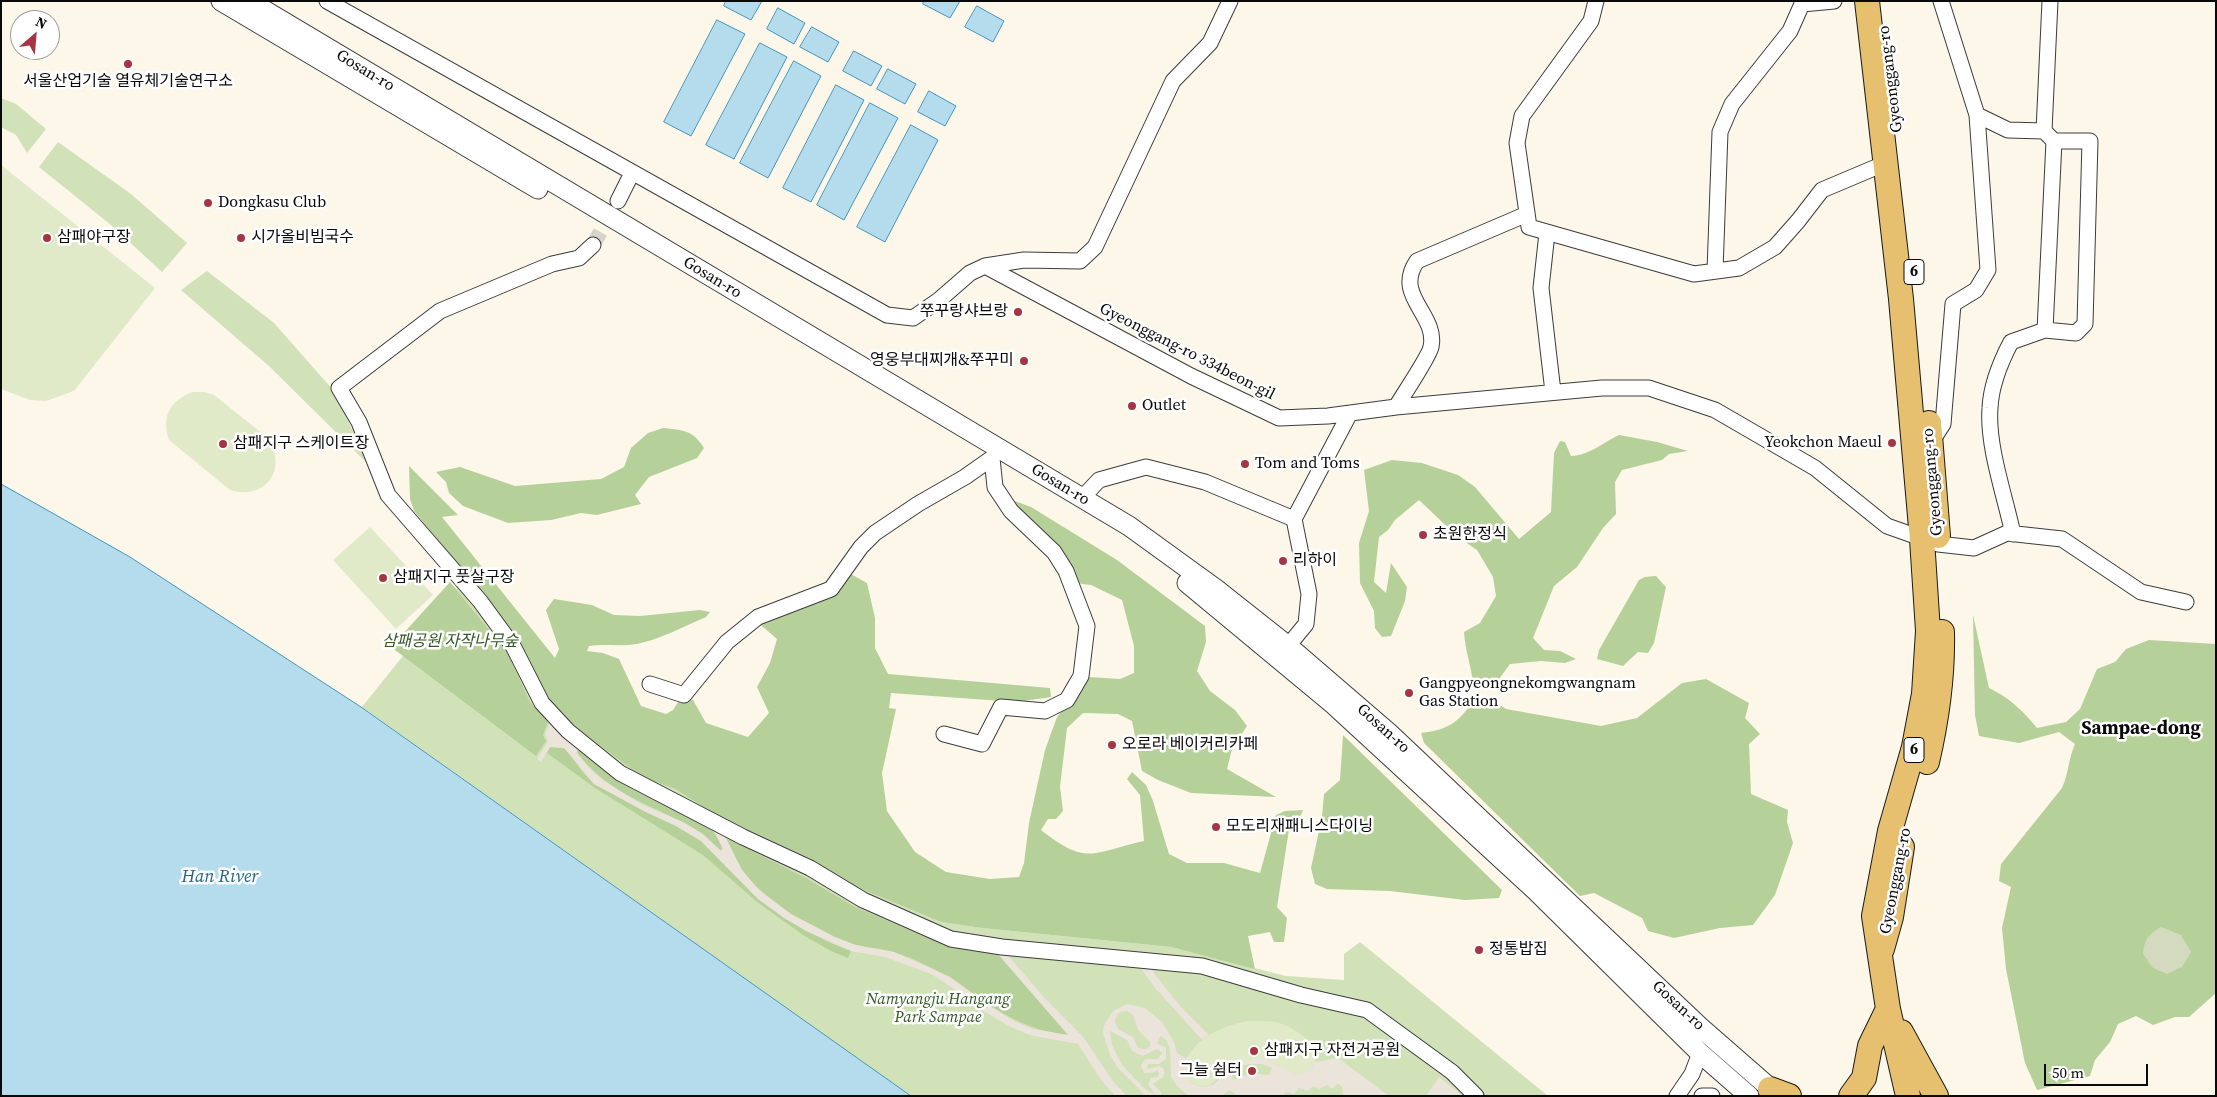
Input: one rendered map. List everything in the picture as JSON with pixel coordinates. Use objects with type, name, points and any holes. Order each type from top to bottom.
[{"type":"main road","name":"Gyeonggang-ro","points":[[1867,1],[1930,541],[1942,592],[1942,671],[1936,723],[1927,763],[1905,832],[1897,867],[1891,917],[1880,958],[1888,1009],[1908,1096]]},
{"type":"main road","name":"Gyeonggang-ro","points":[[1881,1],[1916,293],[1930,444],[1930,541]]},
{"type":"main road","points":[[1850,1096],[1864,1078],[1870,1046],[1888,1009]]},
{"type":"main road","points":[[1888,1009],[1936,1096]]},
{"type":"street","name":"Gosan-ro","points":[[220,1],[1125,538],[1194,588],[1327,698],[1536,891],[1700,1053],[1772,1094]]},
{"type":"street","name":"Gosan-ro","points":[[249,1],[1137,532],[1216,589],[1288,646],[1389,733],[1772,1094]]},
{"type":"street","points":[[327,1],[887,315],[913,318],[939,300],[970,273],[985,266],[1024,260],[1080,261],[1095,247],[1173,81],[1210,43],[1230,1]]},
{"type":"street","points":[[1596,1],[1591,21],[1522,116],[1517,143],[1529,228],[1694,274],[1739,268],[1775,246],[1798,221],[1822,190],[1886,164]]},
{"type":"street","points":[[1715,271],[1720,132],[1732,104],[1790,31],[1802,4],[1834,1]]},
{"type":"street","points":[[1930,444],[1943,424],[1953,304],[1976,290],[1988,270],[1977,116],[1941,1]]},
{"type":"street","points":[[2045,330],[2050,1]]},
{"type":"street","points":[[1977,116],[2008,130],[2090,141],[2084,324],[2076,333],[2045,330],[2011,342],[2002,360],[1990,407],[1990,433],[2013,534],[2062,539],[2141,592],[2186,602]]},
{"type":"street","points":[[618,201],[632,173]]},
{"type":"street","points":[[1396,407],[1431,347],[1430,328],[1410,289],[1410,272],[1417,261],[1527,214]]},
{"type":"street","points":[[1547,233],[1541,288],[1554,392]]},
{"type":"street","points":[[593,245],[579,258],[552,264],[440,311],[339,388],[359,422],[388,495],[480,601],[513,646],[542,704],[568,731],[620,773],[629,778],[743,837],[810,868],[863,900],[951,939],[1011,948],[1202,966],[1301,995],[1367,1010],[1452,1072],[1476,1096]]},
{"type":"street","name":"Gyeonggang-ro 334beon-gil","points":[[985,266],[1191,376],[1279,418],[1328,416],[1396,407],[1602,388],[1649,388],[1715,410],[1816,468],[1887,526],[1930,541],[1974,548],[2007,533],[2013,534]]},
{"type":"street","points":[[1288,646],[1306,624],[1309,594],[1294,519],[1350,413]]},
{"type":"street","points":[[650,684],[684,695],[727,642],[758,617],[831,589],[861,547],[875,533],[918,504],[966,477],[992,458],[996,487],[1012,511],[1054,552],[1066,571],[1087,626],[1081,676],[1067,700],[1045,711],[1001,707],[982,744],[944,734]]},
{"type":"street","points":[[1082,498],[1099,480],[1146,467],[1205,482],[1294,519]]},
{"type":"street","points":[[1677,1096],[1692,1074],[1700,1053]]},
{"type":"street","points":[[1702,1096],[1712,1096]]},
{"type":"green space","points":[[1,98],[16,104],[46,129],[27,153],[16,135],[1,127]]},
{"type":"green space","points":[[58,142],[131,194],[187,243],[162,272],[111,225],[39,167]]},
{"type":"green space","name":"삼패야구장","points":[[1,165],[155,288],[74,391],[46,401],[30,400],[1,389]]},
{"type":"green space","points":[[207,271],[274,323],[334,391],[369,465],[270,367],[181,290]]},
{"type":"green space","name":"삼패지구 스케이트장","points":[[193,392],[204,392],[214,395],[268,438],[274,450],[276,461],[270,480],[263,487],[254,491],[243,492],[230,490],[169,440],[166,424],[169,410],[178,400]]},
{"type":"green space","points":[[663,428],[687,432],[696,438],[704,448],[697,458],[649,477],[635,495],[641,504],[597,515],[581,513],[551,520],[508,523],[463,506],[449,493],[446,482],[436,472],[460,467],[515,486],[601,479],[624,467],[631,448],[648,433]]},
{"type":"green space","points":[[1619,435],[1657,442],[1688,451],[1669,454],[1662,460],[1622,470],[1615,482],[1616,514],[1603,528],[1577,567],[1554,586],[1533,638],[1544,650],[1560,651],[1576,659],[1565,663],[1541,661],[1510,664],[1494,686],[1473,683],[1464,632],[1480,623],[1496,596],[1493,577],[1477,550],[1458,537],[1419,500],[1395,520],[1388,530],[1379,537],[1374,582],[1386,593],[1391,563],[1407,587],[1405,601],[1391,636],[1382,637],[1375,628],[1374,611],[1360,583],[1359,543],[1369,511],[1364,470],[1392,460],[1422,463],[1458,475],[1475,487],[1519,539],[1551,512],[1554,453],[1560,441],[1565,442],[1571,456],[1590,451]]},
{"type":"green space","points":[[409,466],[458,515],[442,517],[555,658],[559,649],[546,610],[554,599],[592,605],[614,615],[640,616],[700,610],[710,612],[706,617],[668,634],[638,644],[589,646],[587,651],[603,653],[619,659],[641,706],[666,714],[673,710],[682,696],[693,700],[706,723],[748,737],[769,713],[757,687],[770,663],[777,639],[755,620],[847,572],[867,583],[875,618],[875,648],[888,674],[1050,688],[1051,697],[1016,702],[891,693],[889,708],[896,709],[882,773],[887,811],[915,852],[946,872],[990,879],[1019,877],[1024,863],[1029,823],[1045,750],[1057,717],[1075,695],[1086,671],[1089,677],[1120,679],[1134,673],[1134,646],[1122,600],[1091,585],[1074,583],[1013,507],[1015,501],[1031,507],[1117,560],[1205,626],[1206,642],[1197,671],[1210,691],[1235,710],[1247,726],[1232,749],[1227,769],[1276,797],[1191,793],[1158,780],[1142,771],[1132,721],[1118,714],[1083,713],[1067,728],[1060,787],[1063,811],[1056,819],[1048,819],[1041,830],[1057,842],[1081,853],[1091,854],[1144,841],[1140,795],[1127,779],[1132,772],[1146,785],[1153,801],[1169,854],[1187,863],[1224,863],[1260,873],[1276,815],[1285,811],[1303,810],[1301,815],[1290,823],[1277,907],[1287,918],[1284,942],[1274,942],[1270,932],[1248,936],[1255,969],[1171,947],[982,928],[941,922],[856,887],[809,858],[716,815],[675,789],[644,778],[580,731],[542,696],[467,576],[414,511],[410,499]]},
{"type":"green space","name":"삼패지구 풋살구장","points":[[370,527],[433,595],[396,629],[333,560]]},
{"type":"green space","name":"Namyangju Hangang Park Sampae","points":[[467,576],[644,778],[675,789],[716,815],[809,858],[856,887],[941,922],[982,928],[1171,947],[1286,976],[1344,980],[1344,954],[1360,942],[1548,1096],[911,1096],[362,707]]},
{"type":"green space","points":[[1656,576],[1666,587],[1654,643],[1648,653],[1638,652],[1623,666],[1597,659],[1599,650],[1639,580],[1645,577]]},
{"type":"green space","name":"삼패공원 자작나무숲","points":[[450,582],[507,652],[530,702],[548,722],[543,735],[546,741],[536,756],[391,647]]},
{"type":"green space","points":[[1973,615],[1989,688],[2016,705],[2037,728],[2066,722],[2080,709],[2097,669],[2115,662],[2126,649],[2149,640],[2216,644],[2216,993],[2189,1017],[2175,1017],[2153,1025],[2136,1016],[2118,1024],[2110,1042],[2095,1060],[2090,1076],[2037,1090],[2025,1063],[2006,969],[2002,928],[2011,887],[1999,881],[2001,864],[2062,788],[2075,744],[2059,732],[2019,743],[1979,736],[1975,715]]},
{"type":"green space","points":[[1706,679],[1749,703],[1745,718],[1760,734],[1749,744],[1751,794],[1788,810],[1787,822],[1793,843],[1775,895],[1753,925],[1720,928],[1674,938],[1648,931],[1642,918],[1594,893],[1580,896],[1424,743],[1421,733],[1447,727],[1463,714],[1475,699],[1488,697],[1506,709],[1601,726],[1637,718],[1682,683]]},
{"type":"green space","points":[[1343,735],[1502,890],[1499,898],[1465,900],[1390,891],[1327,889],[1315,884],[1311,868],[1322,817],[1324,794],[1340,780]]},
{"type":"green space","points":[[550,747],[564,748],[569,752],[581,770],[594,784],[701,841],[758,899],[826,941],[851,951],[848,958],[831,951],[803,935],[756,901],[703,855],[595,788],[547,753]]},
{"type":"green space","points":[[578,748],[627,786],[683,813],[711,830],[719,840],[722,851],[687,825],[638,801],[613,786],[577,753]]},
{"type":"green space","points":[[726,838],[806,878],[855,907],[944,945],[997,953],[1069,1035],[1031,1027],[1020,1022],[987,1003],[949,977],[913,959],[888,951],[855,945],[825,934],[810,926],[779,905],[753,882],[740,867]]},
{"type":"green space","points":[[2161,927],[2181,935],[2191,952],[2182,967],[2167,974],[2153,968],[2143,954],[2148,938]]},
{"type":"green space","name":"삼패지구 자전거공원","points":[[1251,1021],[1280,1023],[1306,1038],[1316,1055],[1311,1070],[1298,1075],[1260,1057],[1230,1069],[1206,1086],[1195,1084],[1187,1079],[1186,1067],[1189,1056],[1196,1046],[1216,1031],[1228,1026]]},
{"type":"shaded area","name":"Namyangju Hangang Park Sampae","points":[[549,724],[578,748],[577,753],[591,770],[604,781],[641,804],[683,822],[703,834],[721,851],[723,849],[714,831],[726,838],[742,870],[759,890],[791,914],[835,937],[856,945],[894,952],[950,977],[1016,1022],[1033,1029],[1068,1035],[997,953],[1007,954],[1042,995],[1084,1038],[1113,1081],[1127,1096],[1115,1096],[1101,1080],[1078,1044],[1029,1035],[1007,1025],[982,1010],[962,994],[931,974],[885,957],[851,951],[806,931],[784,918],[758,899],[701,841],[594,784],[564,748],[550,747],[541,762],[537,759],[548,741],[545,734]]},
{"type":"shaded area","points":[[1140,967],[1150,968],[1180,1006],[1209,1035],[1202,1040],[1155,988]]},
{"type":"shaded area","points":[[1127,1004],[1145,1008],[1162,1022],[1174,1042],[1177,1053],[1185,1058],[1190,1055],[1186,1064],[1185,1075],[1191,1083],[1198,1086],[1213,1085],[1228,1070],[1240,1062],[1260,1057],[1298,1075],[1311,1070],[1315,1062],[1338,1058],[1389,1096],[1343,1096],[1342,1087],[1339,1084],[1333,1089],[1327,1085],[1319,1089],[1313,1086],[1308,1091],[1299,1088],[1294,1094],[1284,1093],[1285,1096],[1237,1096],[1230,1090],[1221,1096],[1193,1096],[1186,1094],[1171,1077],[1170,1050],[1167,1041],[1161,1036],[1157,1043],[1166,1048],[1166,1059],[1159,1064],[1148,1064],[1147,1067],[1148,1069],[1159,1066],[1165,1072],[1163,1077],[1153,1084],[1161,1092],[1161,1096],[1146,1096],[1118,1068],[1110,1055],[1103,1033],[1104,1025],[1113,1011]],"holes":[[[1127,1011],[1133,1015],[1138,1030],[1150,1042],[1150,1046],[1146,1049],[1138,1048],[1133,1037],[1118,1029],[1115,1022],[1116,1017],[1120,1012]],[[1110,1031],[1127,1040],[1132,1051],[1138,1054],[1143,1056],[1157,1049],[1162,1053],[1158,1059],[1145,1059],[1141,1066],[1144,1073],[1153,1073],[1157,1070],[1159,1073],[1158,1077],[1151,1078],[1148,1084],[1155,1095],[1145,1089],[1122,1065],[1112,1045]],[[1262,1064],[1272,1068],[1269,1075],[1250,1073],[1234,1080],[1230,1073],[1239,1066]]]},
{"type":"shaded area","points":[[1439,1077],[1463,1096],[1426,1096]]},
{"type":"water","points":[[726,1],[762,1],[751,20],[724,6]]},
{"type":"water","points":[[924,1],[960,1],[950,18],[923,4]]},
{"type":"water","points":[[977,6],[1004,21],[993,42],[965,27]]},
{"type":"water","points":[[778,8],[805,23],[794,44],[767,29]]},
{"type":"water","points":[[717,20],[745,34],[691,136],[664,122]]},
{"type":"water","points":[[812,27],[839,42],[828,62],[800,47]]},
{"type":"water","points":[[760,43],[787,57],[734,159],[706,145]]},
{"type":"water","points":[[854,51],[882,66],[871,86],[843,71]]},
{"type":"water","points":[[794,61],[821,76],[768,178],[740,163]]},
{"type":"water","points":[[888,69],[916,84],[905,104],[877,89]]},
{"type":"water","points":[[836,85],[864,100],[811,202],[783,188]]},
{"type":"water","points":[[929,91],[956,106],[945,126],[918,112]]},
{"type":"water","points":[[870,103],[898,118],[844,220],[817,205]]},
{"type":"water","points":[[911,125],[938,140],[885,242],[857,227]]},
{"type":"water","name":"Han River","points":[[1,484],[130,557],[361,707],[911,1096],[1,1096]]},
{"type":"tunnel","points":[[593,245],[614,208]]},
{"type":"place","name":"서울산업기술 열유체기술연구소","points":[[128,64]]},
{"type":"place","name":"Dongkasu Club","points":[[208,203]]},
{"type":"place","name":"삼패야구장","points":[[47,238]]},
{"type":"place","name":"시가올비빔국수","points":[[241,238]]},
{"type":"place","name":"쭈꾸랑샤브랑","points":[[1018,312]]},
{"type":"place","name":"영웅부대찌개&쭈꾸미","points":[[1024,361]]},
{"type":"place","name":"Outlet","points":[[1132,406]]},
{"type":"place","name":"Yeokchon Maeul","points":[[1892,443]]},
{"type":"place","name":"삼패지구 스케이트장","points":[[223,444]]},
{"type":"place","name":"Tom and Toms","points":[[1245,464]]},
{"type":"place","name":"초원한정식","points":[[1423,535]]},
{"type":"place","name":"리하이","points":[[1283,561]]},
{"type":"place","name":"삼패지구 풋살구장","points":[[383,578]]},
{"type":"place","name":"Gangpyeongnekomgwangnam Gas Station","points":[[1409,693]]},
{"type":"place","name":"오로라 베이커리카페","points":[[1112,745]]},
{"type":"place","name":"모도리재패니스다이닝","points":[[1216,827]]},
{"type":"place","name":"정통밥집","points":[[1479,950]]},
{"type":"place","name":"삼패지구 자전거공원","points":[[1254,1051]]},
{"type":"place","name":"그늘 쉼터","points":[[1252,1071]]},
{"type":"district","name":"Sampae-dong","points":[[2141,729]]}]
